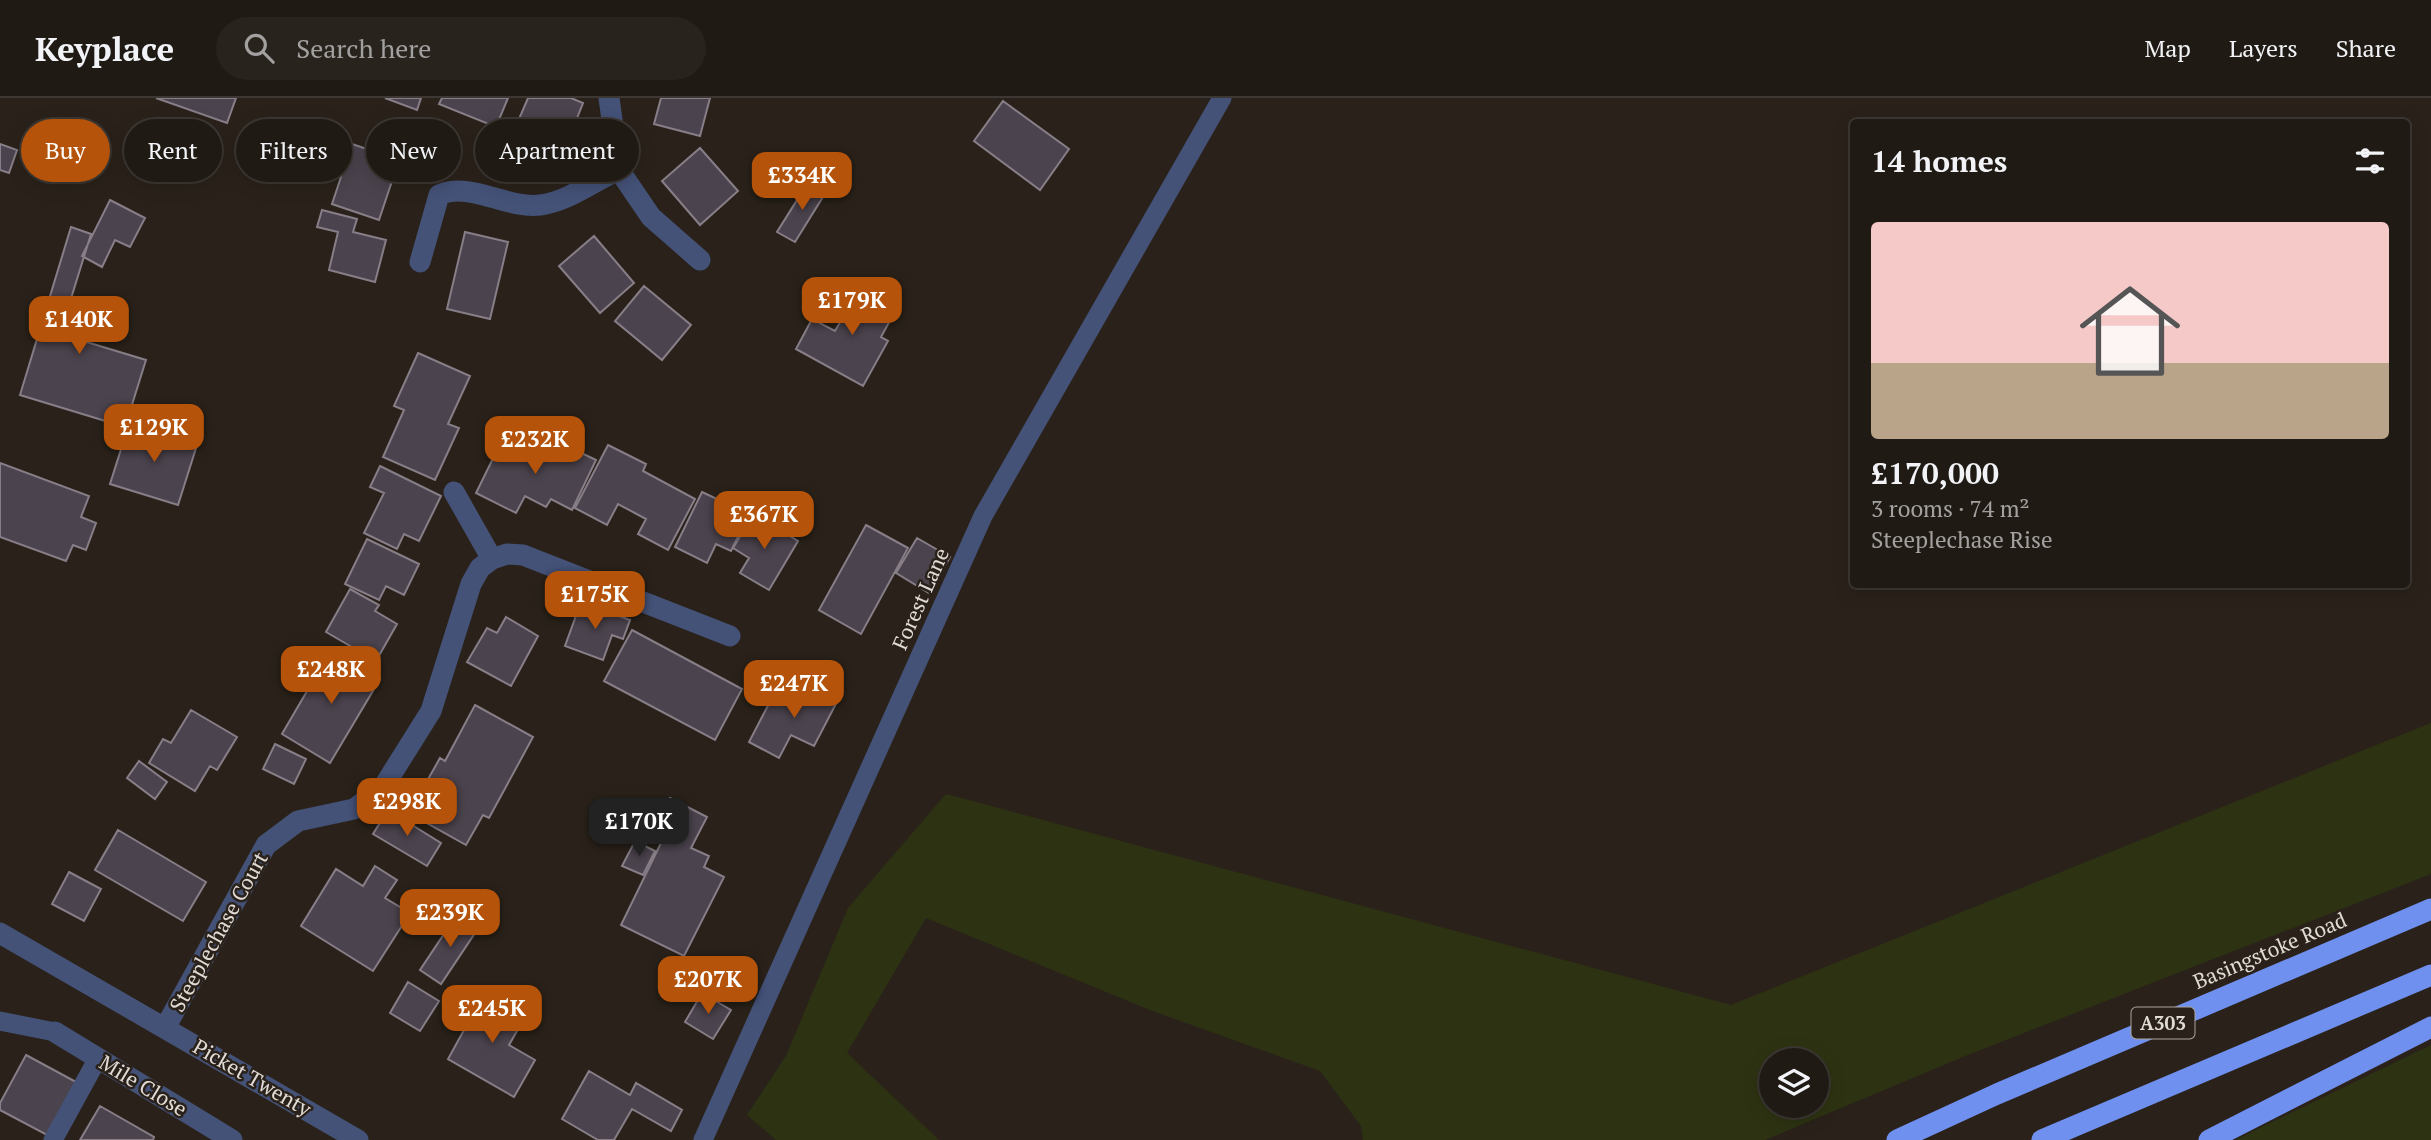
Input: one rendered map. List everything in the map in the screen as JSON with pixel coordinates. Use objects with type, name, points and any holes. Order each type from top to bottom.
[{"type":"highway","name":"Basingstoke Road","points":[[1897,1140],[1997,1094],[2431,909]]},
{"type":"highway","points":[[2042,1140],[2431,975]]},
{"type":"highway","points":[[2209,1140],[2431,1027]]},
{"type":"street","points":[[608,98],[611,119]]},
{"type":"street","points":[[421,262],[439,195],[451,189],[514,204],[540,205],[592,182]]},
{"type":"street","points":[[627,182],[651,217],[700,260]]},
{"type":"street","points":[[454,492],[492,559],[507,554],[523,555],[730,636]]},
{"type":"street","name":"Steeplechase Court","points":[[165,1028],[266,845],[298,821],[354,809],[384,786],[431,711],[471,584],[480,568],[492,559]]},
{"type":"street","name":"Picket Twenty","points":[[0,933],[358,1140]]},
{"type":"street","name":"Mile Close","points":[[55,1032],[232,1140]]},
{"type":"lane","name":"Forest Lane","points":[[703,1140],[983,516],[1222,98]]},
{"type":"lane","points":[[0,1021],[55,1032]]},
{"type":"lane","points":[[53,1140],[98,1058]]},
{"type":"green space","points":[[2431,723],[2431,874],[1965,1056],[1829,1113],[1829,1048],[1759,1048],[1759,1118],[1817,1118],[1765,1140],[1363,1140],[1361,1126],[1320,1071],[1150,1010],[926,918],[847,1053],[939,1140],[776,1140],[747,1115],[786,1056],[848,908],[946,794],[1731,1005]]},
{"type":"green space","points":[[2431,1045],[2431,1140],[2235,1140]]},
{"type":"building","points":[[156,98],[236,98],[227,123],[222,119]]},
{"type":"building","points":[[385,98],[421,98],[417,110]]},
{"type":"building","points":[[442,98],[508,98],[499,119],[476,119],[439,104]]},
{"type":"building","points":[[528,98],[571,98],[583,103],[577,119],[519,119]]},
{"type":"building","points":[[661,98],[710,98],[700,136],[654,124]]},
{"type":"building","points":[[1003,101],[1069,149],[1040,190],[974,141]]},
{"type":"building","points":[[0,144],[17,150],[9,173],[0,170]]},
{"type":"building","points":[[352,144],[366,149],[366,182],[392,182],[379,220],[332,204],[339,182],[352,182]]},
{"type":"building","points":[[700,148],[738,191],[700,225],[662,181]]},
{"type":"building","points":[[809,181],[826,192],[795,242],[777,232]]},
{"type":"building","points":[[110,200],[145,218],[130,247],[115,240],[102,267],[82,256]]},
{"type":"building","points":[[322,210],[357,219],[353,232],[386,240],[375,282],[329,270],[338,232],[317,227]]},
{"type":"building","points":[[71,227],[91,234],[60,334],[146,360],[125,427],[20,395]]},
{"type":"building","points":[[465,232],[508,242],[490,319],[447,309]]},
{"type":"building","points":[[594,236],[634,283],[600,313],[559,266]]},
{"type":"building","points":[[644,286],[691,325],[662,360],[615,321]]},
{"type":"building","points":[[861,286],[898,306],[881,337],[888,341],[863,386],[796,349],[812,319],[835,331]]},
{"type":"building","points":[[418,353],[470,376],[448,424],[459,428],[435,480],[383,457],[404,410],[394,406]]},
{"type":"building","points":[[129,424],[197,445],[178,505],[110,484]]},
{"type":"building","points":[[502,440],[534,456],[540,444],[560,454],[565,445],[596,460],[572,510],[551,499],[546,507],[525,496],[516,513],[476,493]]},
{"type":"building","points":[[608,445],[646,464],[643,471],[695,499],[668,550],[638,534],[646,519],[618,504],[607,525],[575,508]]},
{"type":"building","points":[[0,463],[89,496],[81,517],[96,523],[86,550],[73,545],[66,561],[0,537]]},
{"type":"building","points":[[380,466],[441,496],[419,541],[404,534],[397,549],[364,533],[384,493],[370,487]]},
{"type":"building","points":[[702,492],[749,514],[731,551],[716,544],[707,563],[675,547]]},
{"type":"building","points":[[754,514],[798,541],[769,590],[740,573],[749,558],[733,548]]},
{"type":"building","points":[[866,525],[908,548],[861,634],[819,610]]},
{"type":"building","points":[[917,538],[950,557],[929,593],[896,573]]},
{"type":"building","points":[[367,539],[419,564],[404,595],[386,586],[379,600],[345,584]]},
{"type":"building","points":[[350,589],[379,605],[375,611],[397,624],[376,661],[326,632]]},
{"type":"building","points":[[581,602],[630,620],[623,639],[612,635],[603,660],[565,646]]},
{"type":"building","points":[[506,617],[538,636],[511,686],[467,662],[487,628],[497,633]]},
{"type":"building","points":[[632,630],[742,689],[715,740],[604,681]]},
{"type":"building","points":[[331,650],[380,679],[330,763],[282,734]]},
{"type":"building","points":[[808,681],[839,698],[814,746],[791,735],[779,758],[749,742],[774,694],[796,705]]},
{"type":"building","points":[[475,705],[533,737],[489,818],[483,815],[466,845],[409,813],[440,758],[445,761]]},
{"type":"building","points":[[191,710],[237,737],[217,770],[210,766],[195,791],[149,763],[163,739],[171,743]]},
{"type":"building","points":[[275,744],[306,759],[294,784],[263,769]]},
{"type":"building","points":[[139,761],[167,782],[155,799],[127,778]]},
{"type":"building","points":[[670,798],[707,817],[691,848],[709,856],[704,867],[724,877],[684,956],[621,925],[662,841],[651,835]]},
{"type":"building","points":[[388,810],[441,843],[427,866],[373,834]]},
{"type":"building","points":[[118,830],[206,882],[183,921],[95,870]]},
{"type":"building","points":[[635,841],[655,851],[643,875],[622,866]]},
{"type":"building","points":[[375,866],[397,880],[385,898],[410,913],[373,971],[301,926],[336,869],[363,886]]},
{"type":"building","points":[[69,872],[101,889],[84,921],[52,904]]},
{"type":"building","points":[[458,913],[479,927],[441,984],[420,970]]},
{"type":"building","points":[[408,982],[439,1001],[420,1031],[390,1013]]},
{"type":"building","points":[[472,993],[525,1017],[509,1045],[535,1060],[514,1097],[448,1059],[469,1021],[460,1015]]},
{"type":"building","points":[[702,993],[731,1010],[713,1039],[685,1022]]},
{"type":"building","points":[[26,1055],[76,1082],[47,1135],[0,1110],[0,1103]]},
{"type":"building","points":[[589,1071],[630,1095],[636,1083],[682,1110],[671,1131],[632,1109],[614,1140],[598,1140],[562,1119]]},
{"type":"building","points":[[100,1106],[154,1137],[153,1140],[80,1140]]}]
